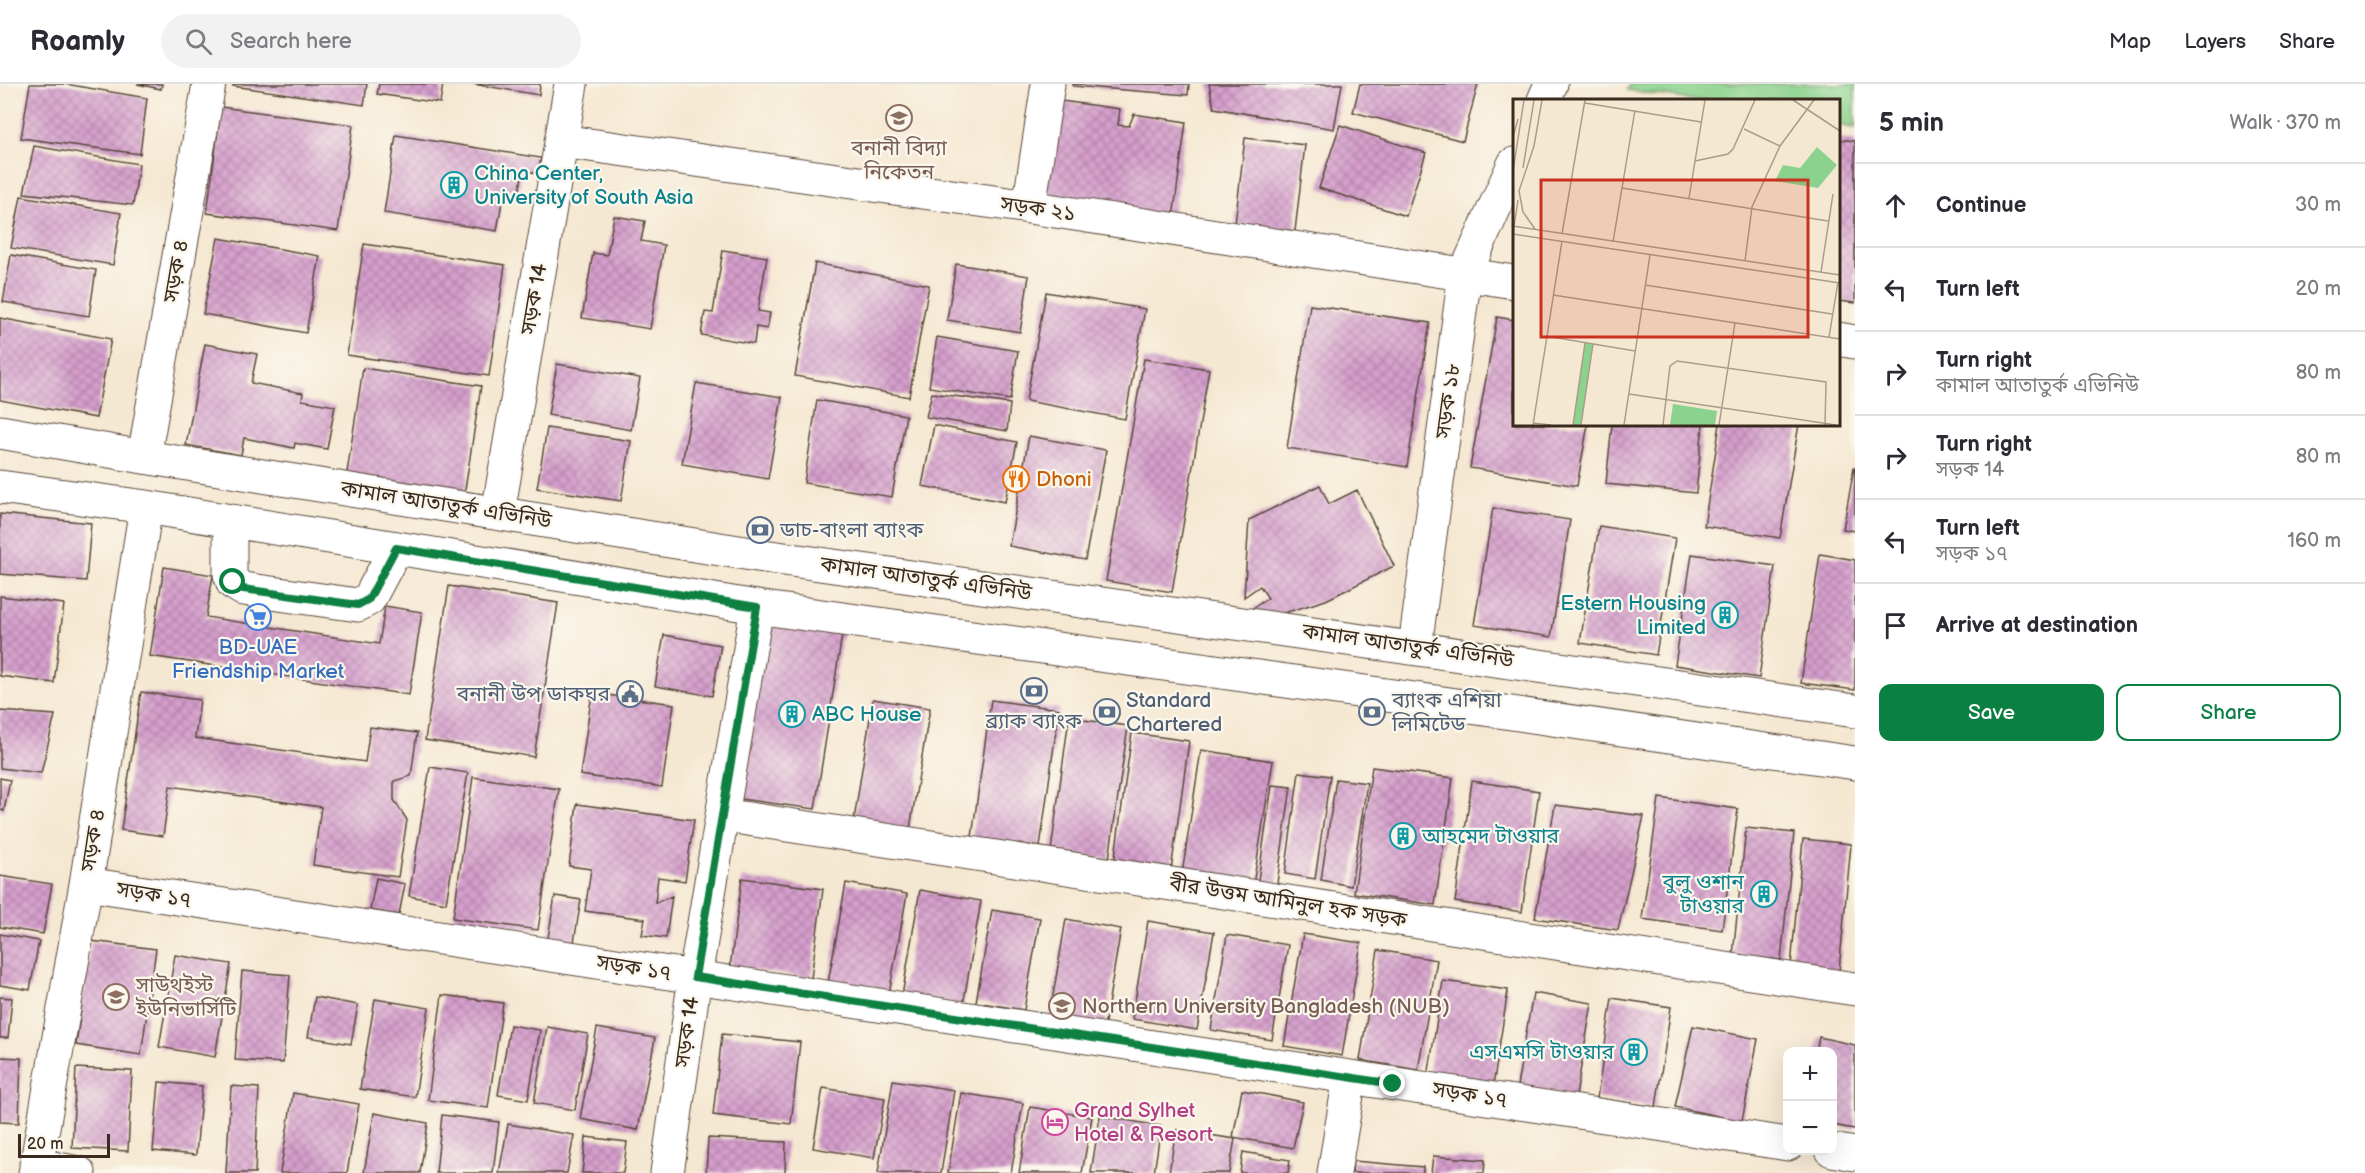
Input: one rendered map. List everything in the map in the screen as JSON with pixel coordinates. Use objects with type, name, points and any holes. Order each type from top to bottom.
[{"type":"street","name":"সড়ক ৪","points":[[144,457],[209,84]]},
{"type":"street","name":"সড়ক 14","points":[[498,513],[571,84]]},
{"type":"street","points":[[1029,207],[1048,84]]},
{"type":"street","points":[[1544,99],[1551,84]]},
{"type":"street","name":"সড়ক ২১","points":[[561,141],[1029,207],[1513,282]]},
{"type":"street","name":"সড়ক ১৮","points":[[1415,647],[1465,274],[1513,168]]},
{"type":"street","points":[[1840,339],[1855,342]]},
{"type":"street","name":"কামাল আতাতুর্ক এভিনিউ","points":[[0,432],[770,557],[1855,711]]},
{"type":"street","points":[[0,487],[146,507],[757,607],[1441,702],[1855,763]]},
{"type":"street","name":"সড়ক ৪","points":[[36,1169],[86,884],[146,507]]},
{"type":"street","points":[[230,521],[230,574],[233,582],[243,589],[358,605],[369,599],[396,548]]},
{"type":"street","name":"সড়ক 14","points":[[667,1173],[695,977],[757,607]]},
{"type":"street","name":"বীর উত্তম আমিনুল হক সড়ক","points":[[722,815],[1855,989]]},
{"type":"street","name":"সড়ক ১৭","points":[[86,884],[1783,1143]]},
{"type":"street","points":[[1334,1173],[1350,1077]]},
{"type":"street","points":[[1837,1151],[1855,1154]]},
{"type":"street","points":[[36,1169],[79,1173]]},
{"type":"green space","points":[[1630,84],[1855,84],[1855,128],[1840,125],[1840,99],[1685,99],[1627,90]]},
{"type":"building","points":[[30,84],[65,84],[147,98],[140,154],[21,138]]},
{"type":"building","points":[[137,84],[162,84],[161,89]]},
{"type":"building","points":[[233,84],[367,84],[364,105],[233,86]]},
{"type":"building","points":[[379,84],[443,84],[440,103],[377,94]]},
{"type":"building","points":[[473,84],[540,84],[539,95]]},
{"type":"building","points":[[1073,84],[1189,84],[1188,95],[1073,86]]},
{"type":"building","points":[[1209,84],[1342,84],[1334,129],[1214,108]]},
{"type":"building","points":[[1360,84],[1478,84],[1463,141],[1353,112]]},
{"type":"building","points":[[1054,100],[1120,109],[1118,125],[1129,126],[1134,114],[1186,122],[1173,218],[1041,199]]},
{"type":"building","points":[[221,107],[353,125],[338,231],[207,213]]},
{"type":"building","points":[[1340,125],[1426,153],[1406,216],[1319,188]]},
{"type":"building","name":"China Center, University of South Asia","points":[[396,135],[541,158],[538,173],[523,171],[518,199],[503,196],[497,231],[384,213]]},
{"type":"building","points":[[1245,138],[1305,145],[1295,231],[1235,224]]},
{"type":"building","points":[[1840,139],[1855,141],[1855,303],[1840,301]]},
{"type":"building","points":[[34,146],[139,164],[133,205],[24,193]]},
{"type":"building","points":[[21,196],[121,213],[113,265],[11,248]]},
{"type":"building","points":[[614,216],[645,221],[641,241],[664,245],[650,329],[582,318],[593,253],[607,255]]},
{"type":"building","points":[[218,238],[320,256],[306,333],[203,314]]},
{"type":"building","points":[[364,244],[505,265],[489,376],[347,355]]},
{"type":"building","points":[[723,250],[767,257],[758,311],[770,313],[767,329],[756,327],[754,344],[701,335],[705,312],[713,313]]},
{"type":"building","points":[[11,255],[96,270],[89,316],[3,302]]},
{"type":"building","points":[[815,263],[929,285],[909,397],[795,376]]},
{"type":"building","points":[[956,264],[1029,276],[1020,332],[947,320]]},
{"type":"building","points":[[1046,292],[1145,309],[1125,419],[1026,401]]},
{"type":"building","points":[[1310,305],[1430,323],[1407,467],[1287,448]]},
{"type":"building","points":[[1497,317],[1513,320],[1513,426],[1588,426],[1577,486],[1470,468]]},
{"type":"building","points":[[0,318],[111,339],[96,418],[0,400]]},
{"type":"building","points":[[937,337],[1018,351],[1010,400],[929,387]]},
{"type":"building","points":[[205,344],[257,354],[251,383],[303,393],[302,400],[335,406],[327,449],[295,443],[294,448],[244,438],[241,455],[186,445]]},
{"type":"building","points":[[1144,359],[1209,369],[1172,592],[1106,581]]},
{"type":"building","points":[[557,364],[640,378],[631,430],[548,415]]},
{"type":"building","points":[[363,368],[481,386],[464,496],[346,479]]},
{"type":"building","points":[[696,383],[782,397],[768,479],[682,464]]},
{"type":"building","points":[[932,393],[1010,404],[1007,431],[926,417]]},
{"type":"building","points":[[817,400],[906,415],[892,497],[804,483]]},
{"type":"building","points":[[934,425],[1017,442],[1005,502],[922,486]]},
{"type":"building","points":[[1612,426],[1703,426],[1696,493],[1606,484]]},
{"type":"building","points":[[1720,426],[1799,426],[1780,538],[1704,526]]},
{"type":"building","points":[[547,428],[631,441],[621,501],[537,488]]},
{"type":"building","points":[[1029,436],[1106,450],[1085,560],[1009,546]]},
{"type":"building","points":[[1855,467],[1855,531],[1843,529]]},
{"type":"building","points":[[1320,485],[1329,504],[1357,490],[1394,566],[1326,600],[1268,618],[1253,608],[1268,598],[1260,586],[1244,597],[1249,520]]},
{"type":"building","points":[[1493,508],[1570,520],[1551,637],[1474,625]]},
{"type":"building","points":[[0,514],[91,523],[86,581],[0,574]]},
{"type":"building","points":[[1599,526],[1675,538],[1656,655],[1580,643]]},
{"type":"building","name":"Estern Housing Limited","points":[[1692,554],[1775,566],[1759,678],[1675,665]]},
{"type":"building","points":[[1820,554],[1855,560],[1855,690],[1801,683]]},
{"type":"building","points":[[164,567],[213,575],[206,617],[379,644],[385,606],[422,612],[409,695],[150,656]]},
{"type":"building","points":[[449,586],[558,603],[534,757],[425,740]]},
{"type":"building","points":[[0,596],[64,604],[54,683],[0,676]]},
{"type":"building","name":"ABC House","points":[[767,618],[843,628],[815,809],[741,799]]},
{"type":"building","points":[[664,635],[721,645],[712,696],[655,686]]},
{"type":"building","points":[[141,692],[200,700],[195,738],[365,762],[370,727],[417,733],[411,776],[394,781],[394,800],[407,820],[398,877],[313,865],[321,807],[170,786],[163,836],[121,830]]},
{"type":"building","points":[[592,693],[674,704],[662,787],[580,775]]},
{"type":"building","points":[[873,699],[930,708],[910,829],[854,820]]},
{"type":"building","points":[[991,700],[1059,709],[1040,847],[972,837]]},
{"type":"building","points":[[0,711],[55,715],[41,773],[0,768]]},
{"type":"building","points":[[1069,718],[1128,726],[1109,859],[1051,851]]},
{"type":"building","points":[[1132,733],[1189,741],[1171,871],[1114,863]]},
{"type":"building","points":[[1201,750],[1273,761],[1253,885],[1182,874]]},
{"type":"building","points":[[430,767],[468,773],[446,903],[409,896]]},
{"type":"building","name":"আহমেদ টাওয়ার","points":[[1372,767],[1453,778],[1435,905],[1354,893]]},
{"type":"building","points":[[1299,772],[1330,776],[1315,879],[1285,874]]},
{"type":"building","points":[[473,777],[559,789],[538,930],[453,918]]},
{"type":"building","points":[[0,778],[10,780],[4,811],[0,810]]},
{"type":"building","points":[[1336,779],[1367,783],[1351,886],[1321,880]]},
{"type":"building","points":[[1472,781],[1539,791],[1522,912],[1455,902]]},
{"type":"building","points":[[1272,785],[1291,787],[1276,890],[1257,887]]},
{"type":"building","points":[[1659,798],[1738,809],[1722,930],[1642,919]]},
{"type":"building","points":[[577,804],[694,820],[685,881],[658,877],[655,903],[672,896],[666,938],[642,935],[645,919],[585,911],[591,869],[569,866]]},
{"type":"building","name":"আহমেদ টাওয়ার","points":[[1555,805],[1644,816],[1618,930],[1535,918]]},
{"type":"building","name":"বুলু ওশান টাওয়ার","points":[[1746,828],[1794,833],[1781,960],[1733,955]]},
{"type":"building","name":"বুলু ওশান টাওয়ার","points":[[1803,839],[1851,844],[1839,971],[1791,966]]},
{"type":"building","points":[[0,876],[52,884],[43,934],[0,927]]},
{"type":"building","points":[[376,878],[405,884],[399,915],[370,910]]},
{"type":"building","points":[[742,878],[823,889],[811,978],[730,967]]},
{"type":"building","points":[[846,883],[907,894],[889,994],[828,983]]},
{"type":"building","points":[[920,890],[981,901],[963,1006],[902,996]]},
{"type":"building","points":[[555,896],[581,900],[573,948],[547,944]]},
{"type":"building","points":[[992,910],[1040,918],[1024,1010],[976,1002]]},
{"type":"building","points":[[1066,919],[1121,929],[1104,1028],[1049,1019]]},
{"type":"building","points":[[1148,921],[1214,932],[1197,1030],[1132,1019]]},
{"type":"building","points":[[0,934],[39,941],[30,990],[0,985]]},
{"type":"building","points":[[1303,934],[1361,943],[1342,1056],[1284,1046]]},
{"type":"building","points":[[1227,935],[1288,945],[1272,1040],[1211,1030]]},
{"type":"building","name":"সাউথইস্ট ইউনিভার্সিটি","points":[[91,941],[156,949],[141,1055],[76,1045]]},
{"type":"building","points":[[1378,950],[1437,960],[1418,1070],[1360,1060]]},
{"type":"building","points":[[175,955],[231,964],[215,1057],[159,1047]]},
{"type":"building","points":[[242,971],[290,975],[283,1063],[235,1060]]},
{"type":"building","points":[[1443,981],[1508,990],[1493,1087],[1428,1077]]},
{"type":"building","points":[[1533,993],[1592,1003],[1576,1096],[1517,1086]]},
{"type":"building","points":[[442,995],[503,1003],[488,1108],[428,1100]]},
{"type":"building","points":[[0,997],[12,998],[8,1038],[0,1038]]},
{"type":"building","points":[[315,997],[358,1005],[351,1044],[308,1037]]},
{"type":"building","name":"এসএমসি টাওয়ার","points":[[1612,998],[1671,1007],[1656,1107],[1597,1098]]},
{"type":"building","points":[[375,999],[429,1008],[415,1097],[360,1089]]},
{"type":"building","points":[[510,1025],[540,1030],[528,1100],[498,1095]]},
{"type":"building","points":[[1693,1026],[1758,1039],[1742,1121],[1675,1107]]},
{"type":"building","points":[[547,1027],[588,1034],[575,1110],[534,1103]]},
{"type":"building","points":[[597,1028],[655,1038],[638,1130],[580,1119]]},
{"type":"building","points":[[722,1034],[800,1042],[791,1124],[713,1115]]},
{"type":"building","points":[[1819,1037],[1855,1045],[1855,1129],[1837,1126],[1837,1047],[1817,1047]]},
{"type":"building","points":[[0,1057],[21,1058],[19,1123],[0,1122]]},
{"type":"building","points":[[76,1068],[132,1071],[128,1151],[72,1148]]},
{"type":"building","points":[[893,1080],[954,1090],[941,1173],[878,1173]]},
{"type":"building","points":[[159,1082],[202,1086],[196,1155],[153,1151]]},
{"type":"building","points":[[231,1086],[259,1088],[255,1173],[226,1173]]},
{"type":"building","points":[[823,1088],[885,1098],[874,1158],[813,1148]]},
{"type":"building","points":[[1242,1090],[1303,1102],[1293,1148],[1233,1137]]},
{"type":"building","points":[[293,1093],[359,1104],[347,1173],[280,1173]]},
{"type":"building","points":[[961,1093],[1023,1103],[1011,1173],[948,1173]]},
{"type":"building","points":[[1030,1107],[1092,1117],[1082,1173],[1019,1173]]},
{"type":"building","points":[[374,1113],[428,1123],[420,1173],[364,1173]]},
{"type":"building","points":[[442,1115],[499,1122],[493,1173],[436,1173]]},
{"type":"building","points":[[1100,1116],[1161,1126],[1154,1173],[1091,1173]]},
{"type":"building","points":[[508,1124],[574,1135],[567,1173],[499,1173]]},
{"type":"building","points":[[1176,1130],[1235,1139],[1229,1173],[1169,1173]]},
{"type":"building","points":[[586,1137],[627,1142],[623,1173],[582,1173]]},
{"type":"building","points":[[708,1138],[786,1142],[785,1173],[706,1173]]},
{"type":"building","points":[[1243,1152],[1290,1160],[1288,1173],[1240,1173]]},
{"type":"building","points":[[1433,1156],[1485,1160],[1484,1173],[1431,1173]]},
{"type":"building","points":[[1353,1161],[1423,1167],[1423,1173],[1352,1173]]},
{"type":"place","name":"বনানী বিদ্যা নিকেতন","points":[[899,118]]},
{"type":"place","name":"China Center, University of South Asia","points":[[454,185]]},
{"type":"place","name":"Dhoni","points":[[1016,479]]},
{"type":"place","name":"ডাচ-বাংলা ব্যাংক","points":[[760,530]]},
{"type":"place","name":"Estern Housing Limited","points":[[1725,615]]},
{"type":"place","name":"BD-UAE Friendship Market","points":[[258,617]]},
{"type":"place","name":"ব্র্যাক ব্যাংক","points":[[1034,691]]},
{"type":"place","name":"বনানী উপ ডাকঘর","points":[[630,694]]},
{"type":"place","name":"Standard Chartered","points":[[1107,712]]},
{"type":"place","name":"ব্যাংক এশিয়া লিমিটেড","points":[[1372,712]]},
{"type":"place","name":"ABC House","points":[[792,714]]},
{"type":"place","name":"আহমেদ টাওয়ার","points":[[1403,836]]},
{"type":"place","name":"বুলু ওশান টাওয়ার","points":[[1764,894]]},
{"type":"place","name":"সাউথইস্ট ইউনিভার্সিটি","points":[[116,997]]},
{"type":"place","name":"Northern University Bangladesh (NUB)","points":[[1062,1006]]},
{"type":"place","name":"এসএমসি টাওয়ার","points":[[1634,1052]]},
{"type":"place","name":"Grand Sylhet Hotel & Resort","points":[[1055,1122]]},
{"type":"route","points":[[233,582],[243,589],[358,605],[369,599],[396,548],[757,607],[695,977],[1393,1084]]}]
